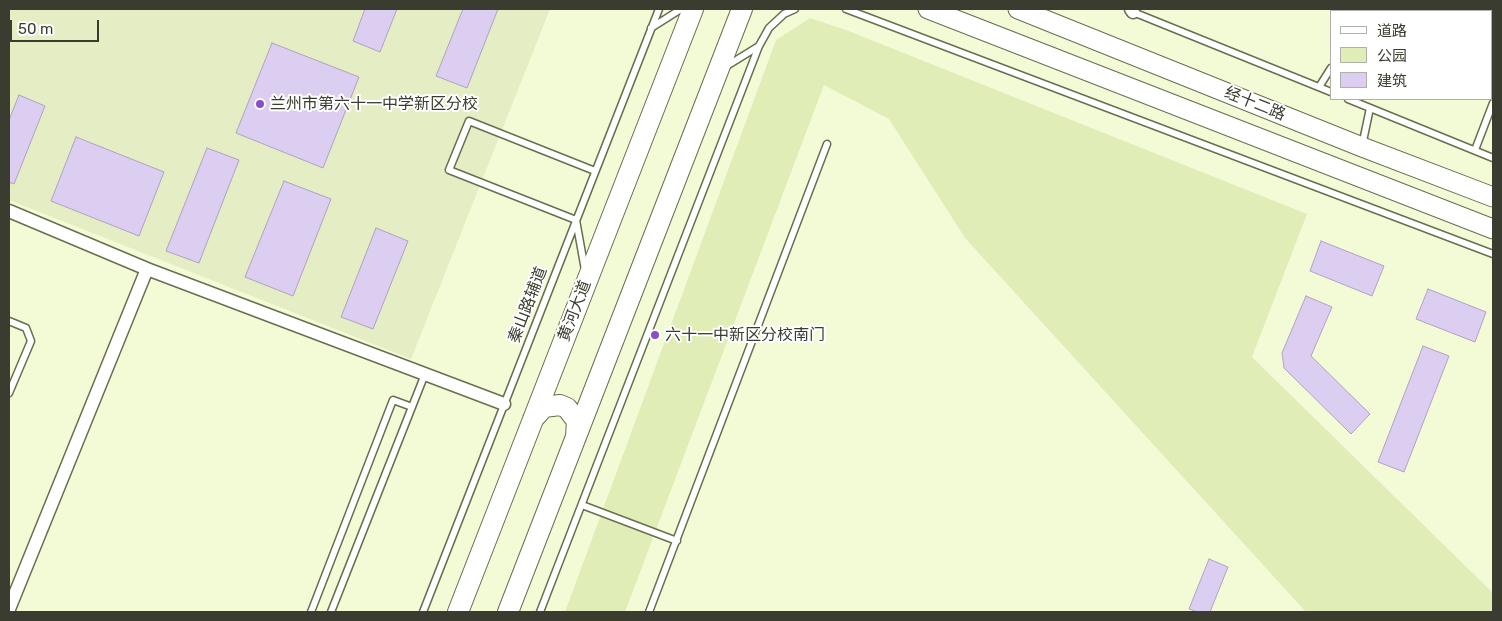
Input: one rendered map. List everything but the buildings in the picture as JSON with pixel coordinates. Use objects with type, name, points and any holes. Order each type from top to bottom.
[{"type":"main road","name":"黄河大道","points":[[458,612],[693,9]]},
{"type":"main road","points":[[508,612],[742,9]]},
{"type":"main road","points":[[928,9],[1493,229]]},
{"type":"main road","name":"经十二路","points":[[1018,9],[1362,147],[1493,197]]},
{"type":"main road","points":[[533,419],[544,407],[552,405],[567,408],[577,421],[576,437]]},
{"type":"street","points":[[9,211],[147,269],[504,404]]},
{"type":"street","points":[[9,609],[147,269]]},
{"type":"lane","name":"秦山路辅道","points":[[423,612],[659,9]]},
{"type":"lane","points":[[651,28],[681,9]]},
{"type":"lane","points":[[540,612],[759,46],[769,28],[784,14],[795,9]]},
{"type":"lane","points":[[846,9],[1493,254]]},
{"type":"lane","points":[[1130,10],[1330,92]]},
{"type":"lane","points":[[718,71],[759,46]]},
{"type":"lane","points":[[1318,87],[1330,69]]},
{"type":"lane","points":[[1350,100],[1493,158]]},
{"type":"lane","points":[[1475,150],[1493,101]]},
{"type":"lane","points":[[1362,147],[1370,108]]},
{"type":"lane","points":[[587,282],[576,220],[449,170],[469,121],[595,171]]},
{"type":"lane","points":[[648,612],[677,541],[827,144]]},
{"type":"lane","points":[[9,321],[26,328],[31,341],[9,393]]},
{"type":"lane","points":[[332,612],[425,374]]},
{"type":"lane","points":[[311,612],[393,400],[412,407]]},
{"type":"lane","points":[[582,505],[677,541]]},
{"type":"shaded area","name":"兰州市第六十一中学新区分校","points":[[9,9],[550,9],[411,359],[9,200]]},
{"type":"green space","points":[[810,18],[846,30],[1307,214],[1252,357],[1493,593],[1493,612],[1306,612],[965,238],[889,119],[824,85],[625,612],[565,612],[776,40]]},
{"type":"place","name":"兰州市第六十一中学新区分校","points":[[260,104]]},
{"type":"place","name":"六十一中新区分校南门","points":[[655,335]]}]
